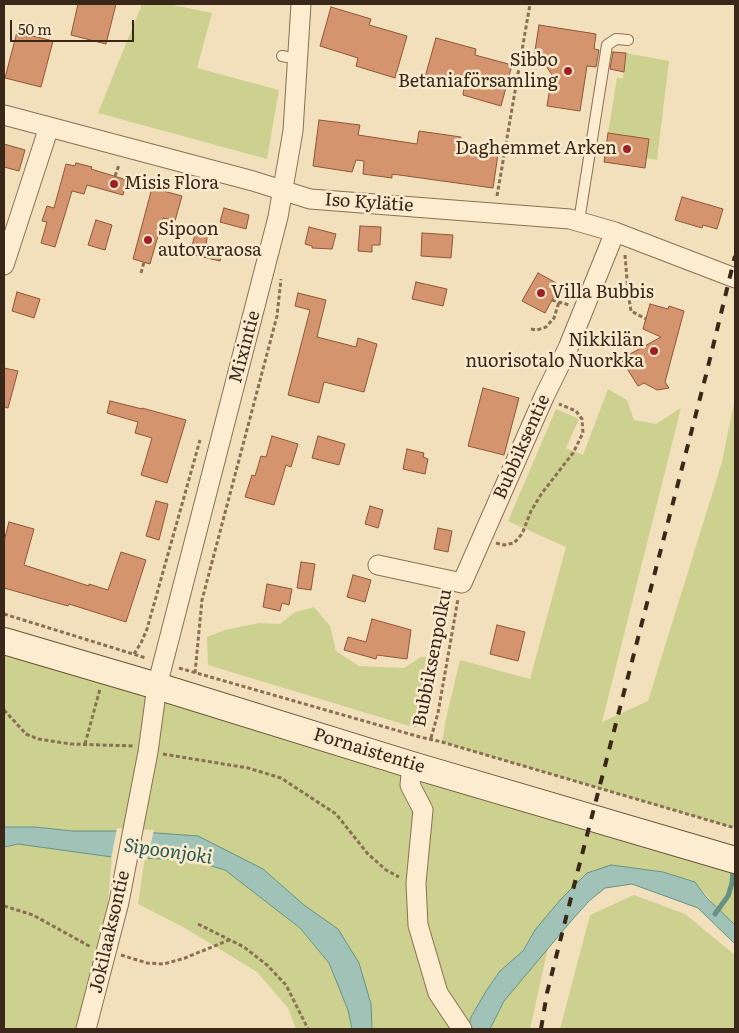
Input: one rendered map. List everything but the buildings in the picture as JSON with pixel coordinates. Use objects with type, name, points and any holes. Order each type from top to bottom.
[{"type":"street","name":"Mixintie","points":[[160,674],[284,191],[294,131],[290,57],[301,4]]},
{"type":"street","name":"Iso Kylätie","points":[[4,115],[253,181],[310,199],[579,221],[615,232],[735,278]]},
{"type":"street","points":[[4,265],[49,127]]},
{"type":"street","name":"Bubbiksentie","points":[[462,583],[544,397],[568,348],[615,232]]},
{"type":"street","points":[[378,565],[462,583]]},
{"type":"street","name":"Pornaistentie","points":[[4,641],[160,674],[412,765],[735,860]]},
{"type":"street","name":"Jokilaaksontie","points":[[86,1029],[119,902],[148,752],[160,674]]},
{"type":"street","points":[[412,765],[410,785],[422,810],[416,883],[418,925],[438,993],[461,1029]]},
{"type":"lane","points":[[579,221],[607,45],[616,39],[628,40]]},
{"type":"path","points":[[497,196],[530,4]]},
{"type":"path","points":[[505,152],[524,155]]},
{"type":"path","points":[[115,176],[119,165]]},
{"type":"path","points":[[624,254],[631,311],[646,319]]},
{"type":"path","points":[[141,273],[144,262]]},
{"type":"path","points":[[195,673],[202,600],[277,316],[282,277]]},
{"type":"path","points":[[531,329],[536,330],[546,327],[554,318],[559,302]]},
{"type":"path","points":[[483,536],[497,544],[514,543],[522,534],[538,499],[573,453],[583,433],[582,419],[576,411],[544,397]]},
{"type":"path","points":[[134,654],[147,629],[201,439]]},
{"type":"path","name":"Bubbiksenpolku","points":[[430,738],[438,713],[462,583]]},
{"type":"path","points":[[4,614],[134,654],[160,674],[195,673],[420,737],[430,738],[735,828]]},
{"type":"path","points":[[85,744],[102,683]]},
{"type":"path","points":[[4,710],[26,734],[38,739],[56,743],[135,746],[148,752],[248,768],[281,778],[336,814],[368,854],[386,870],[416,883]]},
{"type":"path","points":[[4,906],[33,915],[95,949]]},
{"type":"path","points":[[198,924],[244,947],[267,965],[286,985],[308,1029]]},
{"type":"path","points":[[120,954],[147,963],[164,964],[185,958],[230,940]]},
{"type":"green space","points":[[142,4],[168,4],[212,13],[197,68],[279,90],[267,159],[98,113]]},
{"type":"green space","points":[[626,53],[669,61],[657,160],[646,158],[649,139],[608,133],[617,78],[623,78]]},
{"type":"green space","points":[[608,389],[627,400],[634,420],[656,424],[681,408],[602,722],[648,701],[722,462],[735,398],[735,828],[442,742],[460,660],[530,679],[566,547],[508,521],[556,409],[579,419],[566,448],[583,455]]},
{"type":"green space","points":[[314,607],[330,626],[336,651],[359,666],[404,668],[421,657],[437,658],[429,705],[416,728],[208,665],[207,637],[225,630],[259,623],[280,624],[295,612]]},
{"type":"green space","points":[[4,641],[735,860],[735,925],[718,909],[695,882],[663,872],[610,865],[535,930],[523,951],[500,971],[486,991],[471,1017],[468,1029],[372,1029],[338,929],[304,905],[262,869],[197,836],[129,831],[73,831],[35,827],[4,827]]},
{"type":"green space","points":[[18,844],[112,857],[106,954],[86,1029],[4,1029],[4,847]]},
{"type":"green space","points":[[145,857],[191,860],[225,870],[300,928],[329,963],[348,1010],[352,1029],[296,1029],[288,1008],[257,972],[185,928],[138,904]]},
{"type":"green space","points":[[634,895],[685,914],[735,955],[735,1029],[560,1029],[590,915]]},
{"type":"green space","points":[[548,948],[530,1029],[490,1029],[504,1001]]},
{"type":"water","name":"Sipoonjoki","points":[[4,827],[35,827],[73,831],[129,831],[198,836],[263,869],[304,905],[338,929],[359,963],[371,1004],[372,1029],[352,1029],[348,1010],[329,963],[300,928],[225,870],[191,860],[112,857],[18,844],[4,847]]},
{"type":"water","points":[[611,865],[663,872],[695,882],[706,897],[735,925],[735,944],[698,908],[632,884],[605,888],[589,901],[572,920],[504,1001],[490,1029],[468,1029],[471,1017],[500,971],[523,951],[535,930],[561,899],[587,873]]},
{"type":"pier","points":[[117,828],[154,830],[147,860],[111,859]]},
{"type":"waterway","points":[[715,914],[728,896],[733,870]]},
{"type":"railway","points":[[541,1029],[547,993],[735,256]]},
{"type":"place","name":"Sibbo Betaniaförsamling","points":[[568,71]]},
{"type":"place","name":"Daghemmet Arken","points":[[627,149]]},
{"type":"place","name":"Misis Flora","points":[[114,184]]},
{"type":"place","name":"Sipoon autovaraosa","points":[[148,240]]},
{"type":"place","name":"Villa Bubbis","points":[[541,293]]},
{"type":"place","name":"Nikkilän nuorisotalo Nuorkka","points":[[654,351]]}]
